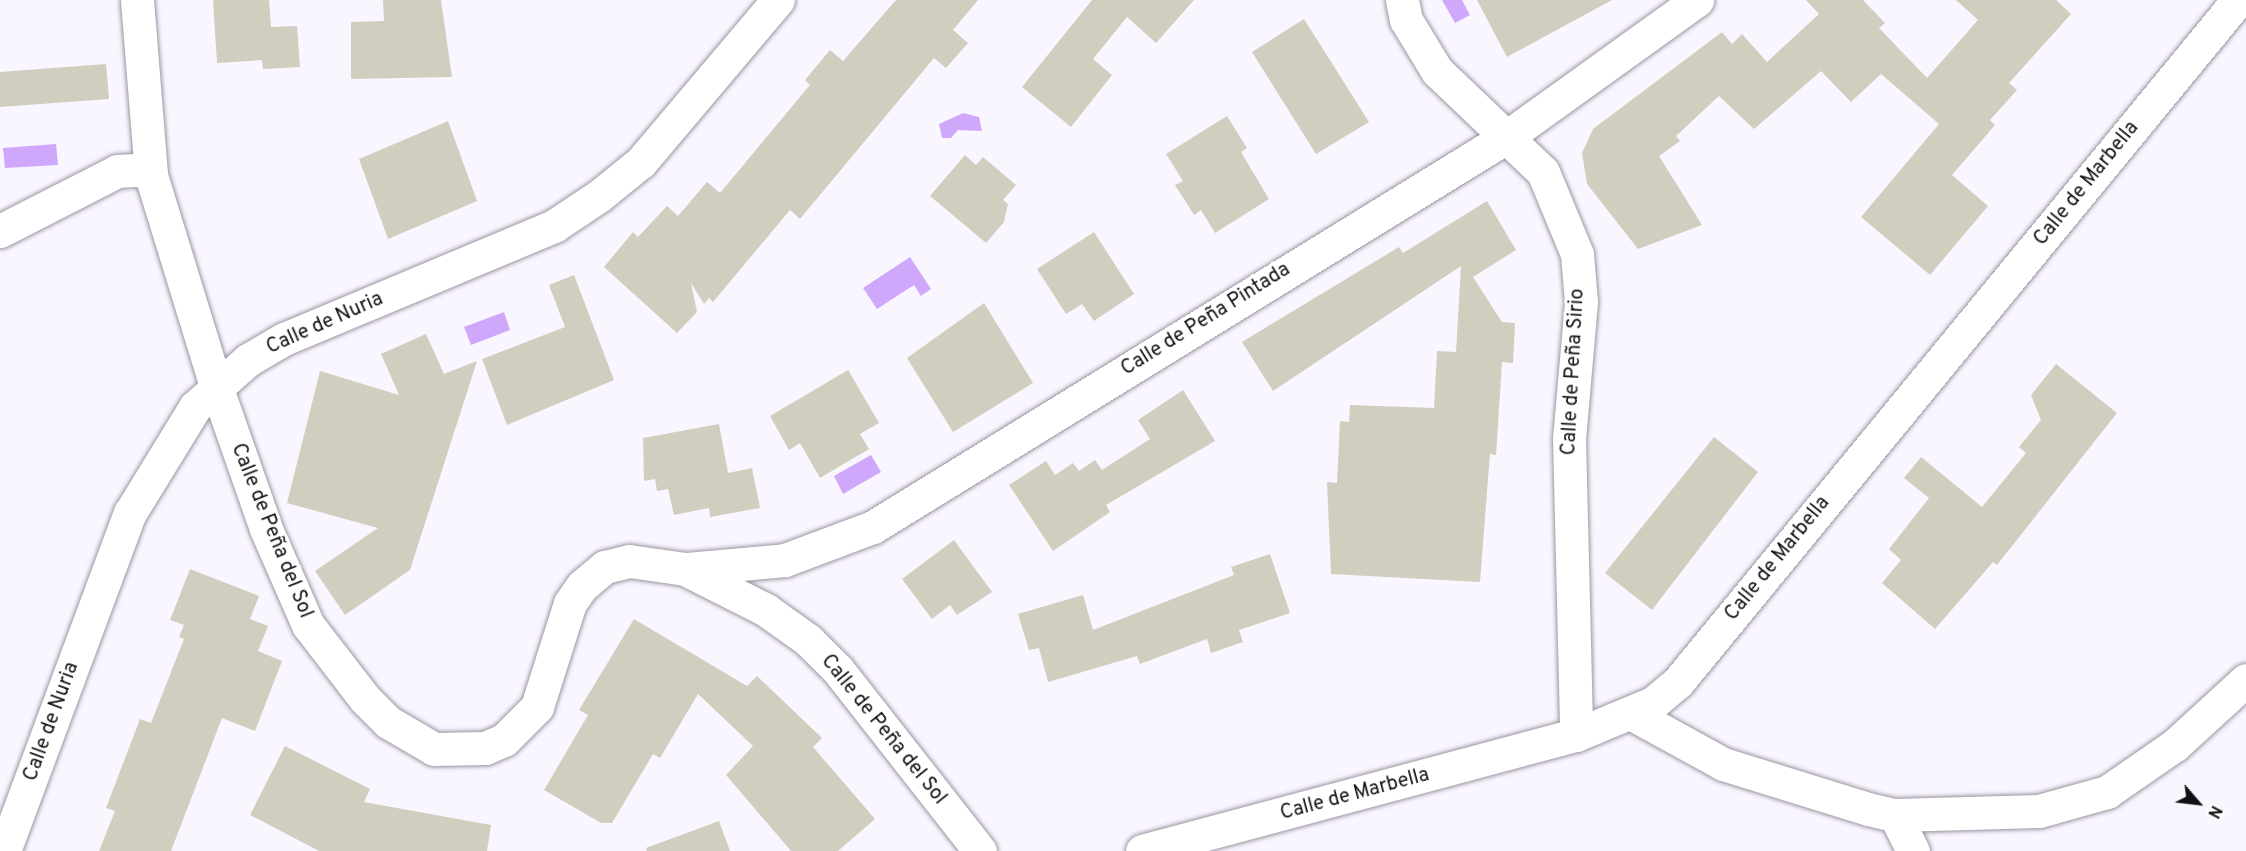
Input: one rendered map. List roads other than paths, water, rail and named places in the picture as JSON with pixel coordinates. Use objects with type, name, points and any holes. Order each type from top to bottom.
[{"type":"street","name":"Calle de Peña del Sol","points":[[137,0],[151,175],[216,386],[266,529],[324,653],[388,722],[434,749],[485,748],[518,728],[537,707],[570,603],[605,567],[629,561],[685,569],[766,610],[808,640],[838,670],[980,851]]},
{"type":"street","name":"Calle de Nuria","points":[[4,851],[129,513],[173,438],[216,386],[284,339],[554,226],[598,196],[641,162],[778,0]]},
{"type":"street","name":"Calle de Peña Sirio","points":[[1402,0],[1406,20],[1437,71],[1508,136],[1543,172],[1577,254],[1581,302],[1569,438],[1576,735]]},
{"type":"street","name":"Calle de Peña Pintada","points":[[685,569],[785,560],[873,527],[1508,136],[1697,0]]},
{"type":"street","name":"Calle de Marbella","points":[[1142,851],[1576,735],[1634,714],[1678,682],[2238,0]]},
{"type":"street","points":[[0,231],[117,171],[139,170],[151,175]]},
{"type":"street","points":[[1634,714],[1723,764],[1895,815],[2039,811],[2107,792],[2175,745],[2246,680]]},
{"type":"street","points":[[1895,815],[1912,851]]}]
